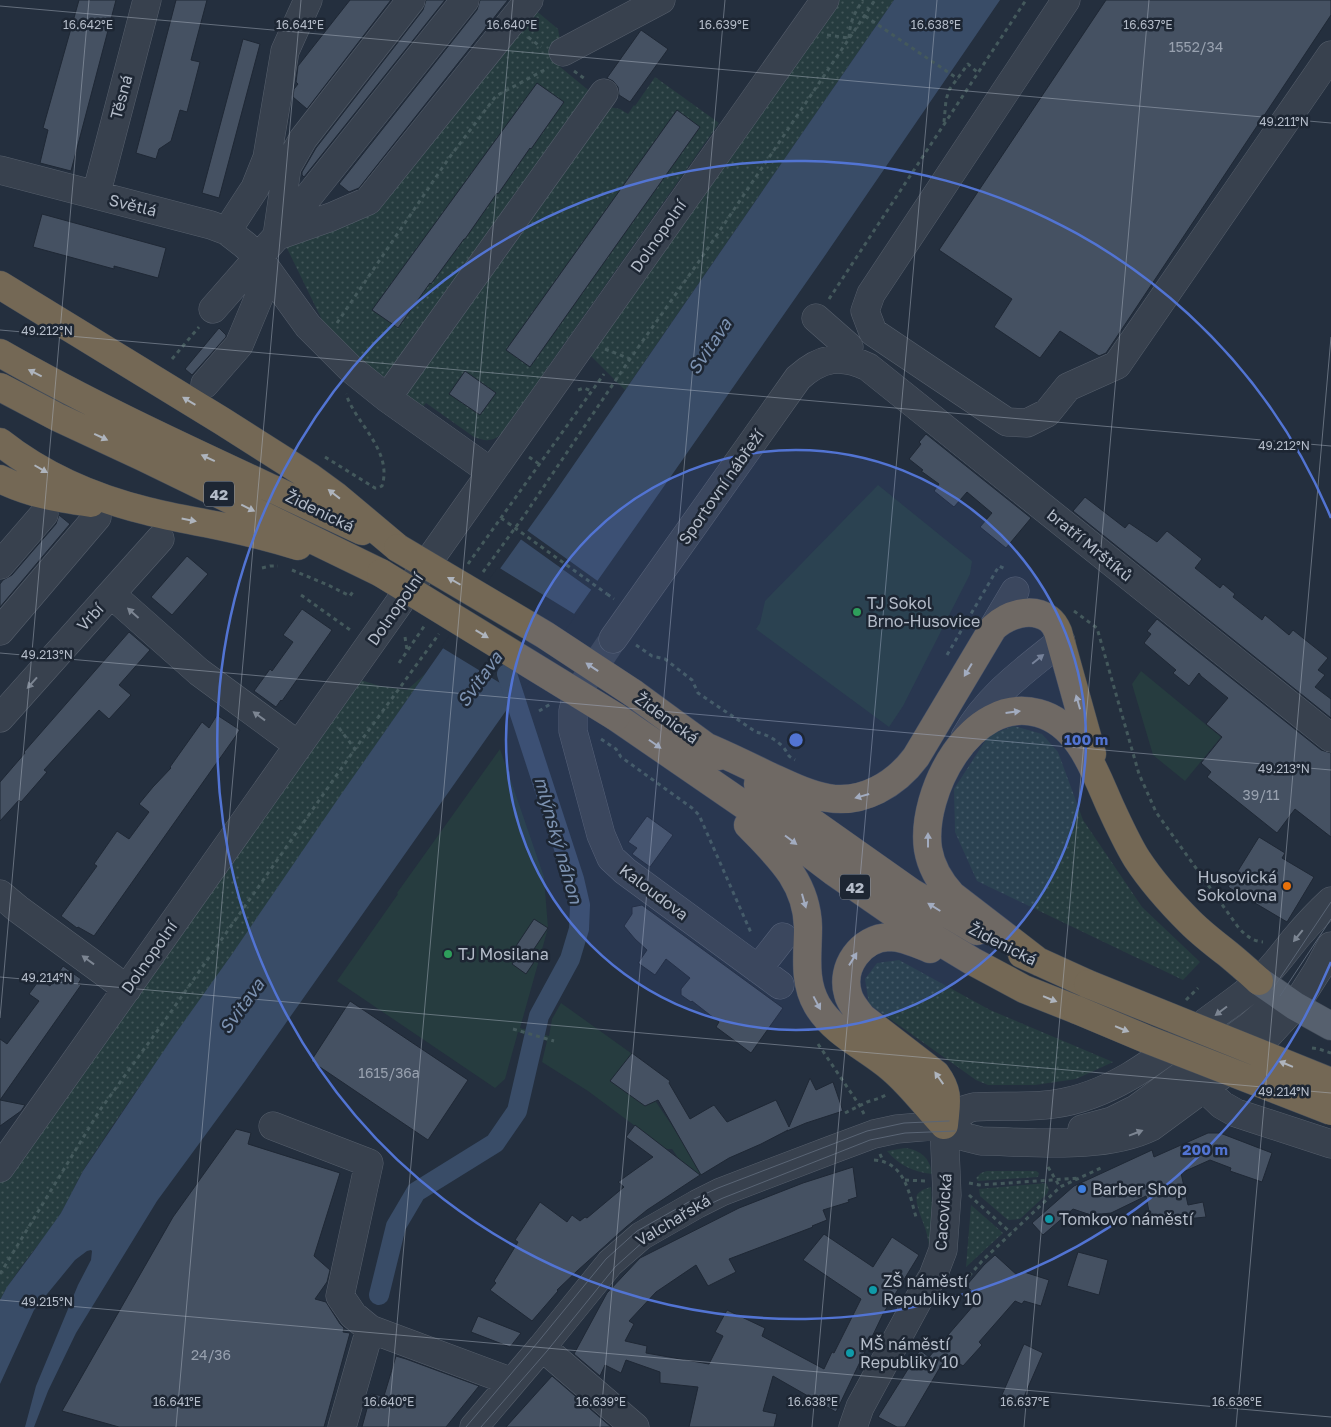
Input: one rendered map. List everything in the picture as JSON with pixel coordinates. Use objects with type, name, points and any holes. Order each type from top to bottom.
[{"type":"highway","name":"42","points":[[0,285],[310,477],[336,496],[398,548]]},
{"type":"highway","points":[[0,292],[42,311]]},
{"type":"highway","name":"Židenická","points":[[0,353],[31,371],[154,433],[398,548],[545,635],[633,694],[911,892],[990,939],[1088,984],[1331,1082]]},
{"type":"highway","name":"Židenická","points":[[0,386],[57,417],[381,573],[609,728],[695,771],[899,917],[972,961],[1024,989],[1331,1111]]},
{"type":"highway","name":"42","points":[[0,442],[26,461],[102,498],[149,511],[230,528],[280,541],[326,554],[381,573]]},
{"type":"highway","points":[[0,479],[54,498],[149,511]]},
{"type":"highway","points":[[705,746],[794,788],[812,794],[845,799],[872,793],[894,780],[911,765],[993,628],[1009,616],[1029,613],[1039,614],[1048,618],[1053,622],[1058,632],[1100,783]]},
{"type":"highway","points":[[1039,962],[952,895],[939,878],[930,859],[928,838],[933,803],[942,775],[960,747],[982,724],[992,717],[1014,711],[1038,713],[1050,717],[1071,733],[1084,752],[1137,858],[1156,884],[1192,924],[1276,993]]},
{"type":"highway","points":[[695,771],[776,854],[796,881],[803,897],[808,924],[808,979],[814,998],[824,1015],[832,1025],[892,1068],[949,1126]]},
{"type":"highway","points":[[949,1126],[946,1092],[936,1074],[868,1022],[857,1011],[848,996],[846,985],[849,965],[854,956],[869,942],[888,937],[898,938],[922,946],[1024,989]]},
{"type":"main road","points":[[1276,993],[1331,1026]]},
{"type":"street","name":"Těsná","points":[[96,195],[147,0]]},
{"type":"street","points":[[226,231],[255,188],[267,158],[285,51],[308,0]]},
{"type":"street","points":[[277,236],[287,167],[303,139],[412,0]]},
{"type":"street","points":[[206,384],[239,345],[264,265],[277,236],[465,0]]},
{"type":"street","points":[[277,236],[368,201],[529,0]]},
{"type":"street","points":[[557,58],[661,0]]},
{"type":"street","name":"Dolnopolní","points":[[0,1168],[825,0]]},
{"type":"street","points":[[1066,0],[871,294],[865,311],[873,332],[1007,422],[1027,423],[1047,413],[1068,387],[1117,366],[1331,54]]},
{"type":"street","points":[[387,398],[604,93]]},
{"type":"street","name":"Světlá","points":[[0,170],[211,225],[226,231],[245,244],[264,265]]},
{"type":"street","points":[[264,265],[308,326],[351,369],[387,398],[491,472]]},
{"type":"street","points":[[213,309],[264,265]]},
{"type":"street","points":[[816,318],[849,346],[844,359]]},
{"type":"street","name":"Sportovní nábřeží","points":[[613,639],[798,378],[818,363],[844,359]]},
{"type":"street","name":"bratří Mrštíků","points":[[844,359],[868,367],[1331,738]]},
{"type":"street","points":[[0,565],[44,514]]},
{"type":"street","points":[[0,630],[97,517]]},
{"type":"street","name":"Vrbí","points":[[0,718],[160,539]]},
{"type":"street","points":[[993,628],[1015,591]]},
{"type":"street","points":[[111,594],[199,672],[298,745]]},
{"type":"street","points":[[960,747],[972,725],[1001,690],[1060,641]]},
{"type":"street","name":"Kaloudova","points":[[575,703],[573,731],[601,835],[611,858],[625,871],[780,984]]},
{"type":"street","points":[[0,894],[127,990]]},
{"type":"street","points":[[1331,901],[1287,950],[1276,993],[1260,1044],[1151,1127],[1113,1139],[1063,1142],[981,1142],[965,1137],[949,1126],[967,1109],[974,1107],[1054,1104],[1090,1095],[1120,1082],[1156,1060],[1276,993],[1318,970],[1331,946]]},
{"type":"street","points":[[748,961],[783,937]]},
{"type":"street","points":[[1204,1088],[1222,1105],[1236,1113],[1331,1144]]},
{"type":"street","points":[[273,1126],[369,1163],[340,1296],[353,1315],[370,1329],[512,1382]]},
{"type":"street","name":"Valchařská","points":[[474,1427],[610,1263],[641,1236],[721,1192],[874,1134],[897,1129],[949,1126]]},
{"type":"street","name":"Cacovická","points":[[862,1423],[860,1407],[933,1276],[943,1250],[949,1126]]},
{"type":"street","points":[[342,1427],[370,1329]]},
{"type":"street","points":[[542,1347],[634,1427]]},
{"type":"path","points":[[849,38],[850,24],[863,0]]},
{"type":"path","points":[[480,577],[702,257],[875,0]]},
{"type":"path","points":[[816,318],[1026,0]]},
{"type":"path","points":[[864,16],[958,79]]},
{"type":"path","points":[[511,23],[604,93]]},
{"type":"path","points":[[324,342],[449,158],[496,96],[557,58]]},
{"type":"path","points":[[944,123],[949,90],[968,64],[977,72]]},
{"type":"path","points":[[172,359],[213,309]]},
{"type":"path","points":[[323,456],[375,488],[382,486],[384,470],[380,453],[346,396],[345,376],[351,369]]},
{"type":"path","points":[[492,530],[604,374]]},
{"type":"path","points":[[501,518],[614,599]]},
{"type":"path","points":[[262,568],[274,566],[284,568]]},
{"type":"path","points":[[290,569],[350,596],[354,590]]},
{"type":"path","points":[[301,595],[370,644]]},
{"type":"path","points":[[0,1274],[100,1110],[168,1016],[354,749],[439,633]]},
{"type":"path","points":[[609,728],[616,749],[622,757],[699,815],[752,934],[748,961]]},
{"type":"path","points":[[1184,1002],[1198,988]]},
{"type":"path","points":[[513,1029],[554,1041]]},
{"type":"path","points":[[845,1114],[907,1084]]},
{"type":"path","points":[[883,1161],[905,1180],[916,1217]]},
{"type":"path","points":[[1046,1164],[1060,1187]]},
{"type":"path","points":[[969,1276],[982,1261],[1060,1187],[1103,1167]]},
{"type":"path","points":[[968,1183],[979,1185],[1080,1178]]},
{"type":"path","points":[[968,1193],[1011,1233]]},
{"type":"green space","points":[[834,0],[894,0],[625,390],[587,352]]},
{"type":"green space","points":[[534,9],[558,29],[560,40],[571,60],[559,66],[593,94],[386,377],[375,375],[324,324],[284,242],[334,223]]},
{"type":"green space","points":[[655,77],[719,123],[543,374],[545,376],[500,435],[491,440],[474,437],[426,403],[419,411],[410,405],[403,390],[609,107],[620,109],[628,114]]},
{"type":"green space","name":"TJ Sokol Brno-Husovice","points":[[878,485],[972,561],[970,574],[903,706],[889,727],[756,629],[760,623],[765,601]]},
{"type":"green space","points":[[1141,671],[1221,737],[1185,781],[1153,755],[1132,684]]},
{"type":"green space","points":[[425,674],[120,1115],[84,1169],[61,1213],[0,1300],[0,1180],[355,678],[379,686],[407,690]]},
{"type":"green space","points":[[1014,726],[1042,734],[1058,752],[1083,820],[1142,907],[1200,962],[1183,980],[977,881],[955,832],[954,789],[989,735]]},
{"type":"green space","name":"TJ Mosilana","points":[[500,749],[544,877],[548,928],[520,1028],[549,1036],[552,1019],[561,1003],[670,1081],[656,1102],[702,1174],[693,1180],[672,1149],[666,1149],[588,1091],[542,1062],[547,1041],[518,1032],[505,1079],[495,1088],[337,981]]},
{"type":"green space","points":[[899,960],[990,1010],[1113,1062],[1076,1079],[1035,1085],[988,1085],[976,1080],[869,1004],[865,979],[877,963]]},
{"type":"green space","points":[[905,1148],[916,1151],[924,1156],[929,1163],[932,1174],[919,1172],[907,1167],[887,1151]]},
{"type":"green space","points":[[987,1171],[1036,1171],[1039,1173],[1038,1177],[978,1181],[976,1178],[981,1173]]},
{"type":"green space","points":[[1046,1183],[1049,1189],[1047,1194],[1020,1219],[1008,1220],[980,1196],[979,1189]]},
{"type":"green space","points":[[931,1187],[930,1252],[927,1234],[916,1199],[920,1192]]},
{"type":"green space","points":[[971,1205],[1003,1233],[966,1267]]},
{"type":"water","name":"Svitava","points":[[894,0],[1000,0],[653,502],[245,1081],[157,1201],[76,1333],[48,1391],[34,1427],[25,1427],[36,1386],[78,1285],[91,1260],[92,1251],[87,1251],[75,1260],[34,1310],[0,1384],[0,1300],[7,1287],[61,1213],[83,1171],[173,1037],[446,644],[555,492]]},
{"type":"pier","points":[[525,529],[599,582],[593,591],[519,538]]},
{"type":"pier","points":[[498,567],[576,615],[520,695],[441,647]]},
{"type":"building","points":[[79,0],[116,0],[71,171],[40,163],[48,130],[43,128]]},
{"type":"building","points":[[176,0],[207,0],[191,60],[200,62],[187,112],[180,110],[171,141],[159,149],[156,159],[136,153]]},
{"type":"building","points":[[350,0],[391,0],[307,109],[293,97],[294,89],[298,84],[296,82],[298,66]]},
{"type":"building","points":[[426,0],[445,0],[304,177],[302,172],[316,148],[423,10]]},
{"type":"building","points":[[480,0],[508,0],[359,188],[349,192],[339,184],[477,10]]},
{"type":"building","points":[[1106,0],[1331,0],[1331,15],[1106,353],[1099,356],[1060,331],[1040,358],[994,327],[1012,299],[939,250]]},
{"type":"building","points":[[641,30],[668,49],[630,102],[619,95],[618,87],[607,78]]},
{"type":"building","points":[[243,39],[260,44],[219,198],[202,193]]},
{"type":"building","points":[[537,83],[564,102],[398,328],[372,310]]},
{"type":"building","points":[[677,110],[700,127],[530,367],[506,350]]},
{"type":"building","points":[[42,214],[166,248],[158,278],[114,266],[114,269],[33,247]]},
{"type":"building","points":[[219,328],[226,337],[192,375],[185,369]]},
{"type":"building","points":[[465,371],[496,393],[480,415],[449,394]]},
{"type":"building","points":[[926,434],[1031,518],[1006,548],[980,527],[992,513],[967,492],[954,507],[934,491],[939,484],[921,471],[923,470],[909,459]]},
{"type":"building","points":[[1085,497],[1125,528],[1129,523],[1157,542],[1167,531],[1202,559],[1195,568],[1220,588],[1223,584],[1235,594],[1233,597],[1262,620],[1265,615],[1289,635],[1293,630],[1328,658],[1318,670],[1325,675],[1315,687],[1331,699],[1331,718],[1073,511]]},
{"type":"building","points":[[59,515],[70,524],[0,607],[0,584],[12,575],[56,524]]},
{"type":"building","points":[[187,556],[208,574],[172,615],[151,597]]},
{"type":"building","points":[[302,609],[332,630],[276,707],[254,691],[270,669],[272,671],[293,642],[283,635]]},
{"type":"building","points":[[1157,619],[1321,750],[1331,753],[1331,837],[1295,809],[1277,833],[1207,777],[1211,772],[1201,763],[1222,737],[1206,724],[1228,698],[1199,673],[1189,686],[1173,673],[1176,670],[1144,643],[1151,634],[1147,631]]},
{"type":"building","points":[[129,632],[150,650],[119,685],[131,695],[109,719],[99,710],[44,770],[47,772],[21,802],[19,800],[0,821],[0,782]]},
{"type":"building","points":[[217,715],[240,730],[94,936],[77,928],[61,916],[97,866],[94,864],[117,831],[129,839],[149,812],[139,804],[171,768],[202,722],[209,728]]},
{"type":"building","points":[[647,816],[673,835],[650,867],[632,854],[637,848],[628,842]]},
{"type":"building","points":[[1259,837],[1285,853],[1282,858],[1314,877],[1287,922],[1228,887]]},
{"type":"building","points":[[642,905],[783,1008],[751,1053],[716,1027],[719,1022],[681,995],[681,989],[690,978],[666,959],[655,975],[638,963],[647,950],[624,926],[632,914],[632,907]]},
{"type":"building","points":[[534,919],[548,928],[534,949],[540,953],[526,974],[512,964],[520,953],[514,949]]},
{"type":"building","points":[[63,966],[81,979],[78,984],[81,985],[0,1100],[0,1039],[7,1044],[39,1001],[29,994],[40,979],[50,986]]},
{"type":"building","points":[[350,1001],[468,1080],[428,1140],[311,1061]]},
{"type":"building","points":[[632,1053],[670,1081],[669,1083],[690,1119],[714,1105],[727,1122],[776,1100],[789,1127],[810,1078],[816,1090],[833,1082],[843,1111],[788,1130],[729,1158],[701,1175],[658,1100],[645,1106],[610,1081]]},
{"type":"building","points":[[0,1100],[25,1105],[21,1111],[0,1126]]},
{"type":"building","points":[[635,1125],[700,1175],[647,1210],[626,1227],[557,1290],[532,1321],[490,1290],[496,1283],[494,1281],[518,1242],[515,1240],[540,1202],[567,1222],[572,1215],[580,1221],[585,1217],[587,1218],[624,1187],[618,1182],[653,1157],[626,1137]]},
{"type":"building","points":[[236,1129],[251,1133],[248,1144],[340,1173],[314,1256],[330,1270],[327,1282],[315,1299],[326,1302],[344,1328],[343,1332],[350,1333],[324,1427],[119,1427],[62,1411],[173,1217]]},
{"type":"building","points":[[1208,1133],[1220,1133],[1272,1153],[1262,1182],[1230,1171],[1231,1168],[1210,1160],[1181,1173],[1188,1205],[1203,1202],[1206,1217],[1151,1222],[1146,1196],[1111,1213],[1091,1215],[1073,1209],[1043,1235],[1032,1223],[1074,1186],[1152,1150],[1154,1157]]},
{"type":"building","points":[[853,1167],[857,1197],[848,1200],[849,1202],[823,1210],[827,1220],[729,1259],[736,1272],[708,1286],[696,1265],[656,1292],[629,1321],[634,1324],[625,1341],[647,1346],[646,1353],[709,1364],[723,1336],[715,1332],[727,1310],[765,1328],[762,1336],[824,1369],[861,1299],[803,1260],[824,1234],[873,1267],[892,1237],[919,1255],[883,1314],[836,1412],[773,1376],[763,1411],[777,1414],[774,1427],[689,1427],[698,1387],[660,1383],[660,1372],[626,1360],[621,1373],[605,1365],[600,1376],[574,1354],[607,1293],[640,1258],[739,1208],[803,1183]]},
{"type":"building","points":[[1078,1252],[1108,1260],[1099,1295],[1067,1286]]},
{"type":"building","points":[[995,1255],[1018,1276],[1021,1271],[1049,1280],[1041,1306],[1024,1301],[1022,1304],[1015,1301],[979,1342],[982,1345],[963,1366],[951,1358],[945,1366],[942,1364],[905,1427],[897,1427],[878,1417],[920,1350],[929,1357],[980,1298],[966,1286]]},
{"type":"building","points":[[478,1316],[521,1333],[510,1347],[471,1332]]},
{"type":"building","points":[[1024,1344],[1043,1353],[1020,1406],[1001,1397]]},
{"type":"building","points":[[396,1356],[479,1386],[446,1427],[362,1427],[371,1394],[384,1396]]},
{"type":"building","points":[[552,1376],[611,1427],[506,1427]]},
{"type":"waterway","name":"mlýnský náhon","points":[[379,1295],[396,1226],[416,1192],[495,1143],[517,1111],[539,1016],[570,959],[579,929],[580,905],[574,879],[507,674]]},
{"type":"tunnel","points":[[575,703],[583,684],[613,639]]},
{"type":"tram line","points":[[1272,990],[1331,902]]},
{"type":"tram line","points":[[1280,996],[1331,919]]},
{"type":"tram line","points":[[466,1427],[606,1259],[637,1231],[694,1199],[718,1188],[867,1131],[904,1123],[949,1121]]},
{"type":"tram line","points":[[481,1427],[547,1351],[615,1267],[645,1240],[701,1208],[723,1198],[870,1140],[905,1133],[955,1131]]},
{"type":"place","name":"TJ Sokol Brno-Husovice","points":[[857,612]]},
{"type":"place","name":"Husovická Sokolovna","points":[[1287,886]]},
{"type":"place","name":"TJ Mosilana","points":[[448,954]]},
{"type":"place","name":"Barber Shop","points":[[1082,1189]]},
{"type":"place","name":"Tomkovo náměstí","points":[[1049,1219]]},
{"type":"place","name":"ZŠ náměstí Republiky 10","points":[[873,1290]]},
{"type":"place","name":"MŠ náměstí Republiky 10","points":[[850,1353]]}]
